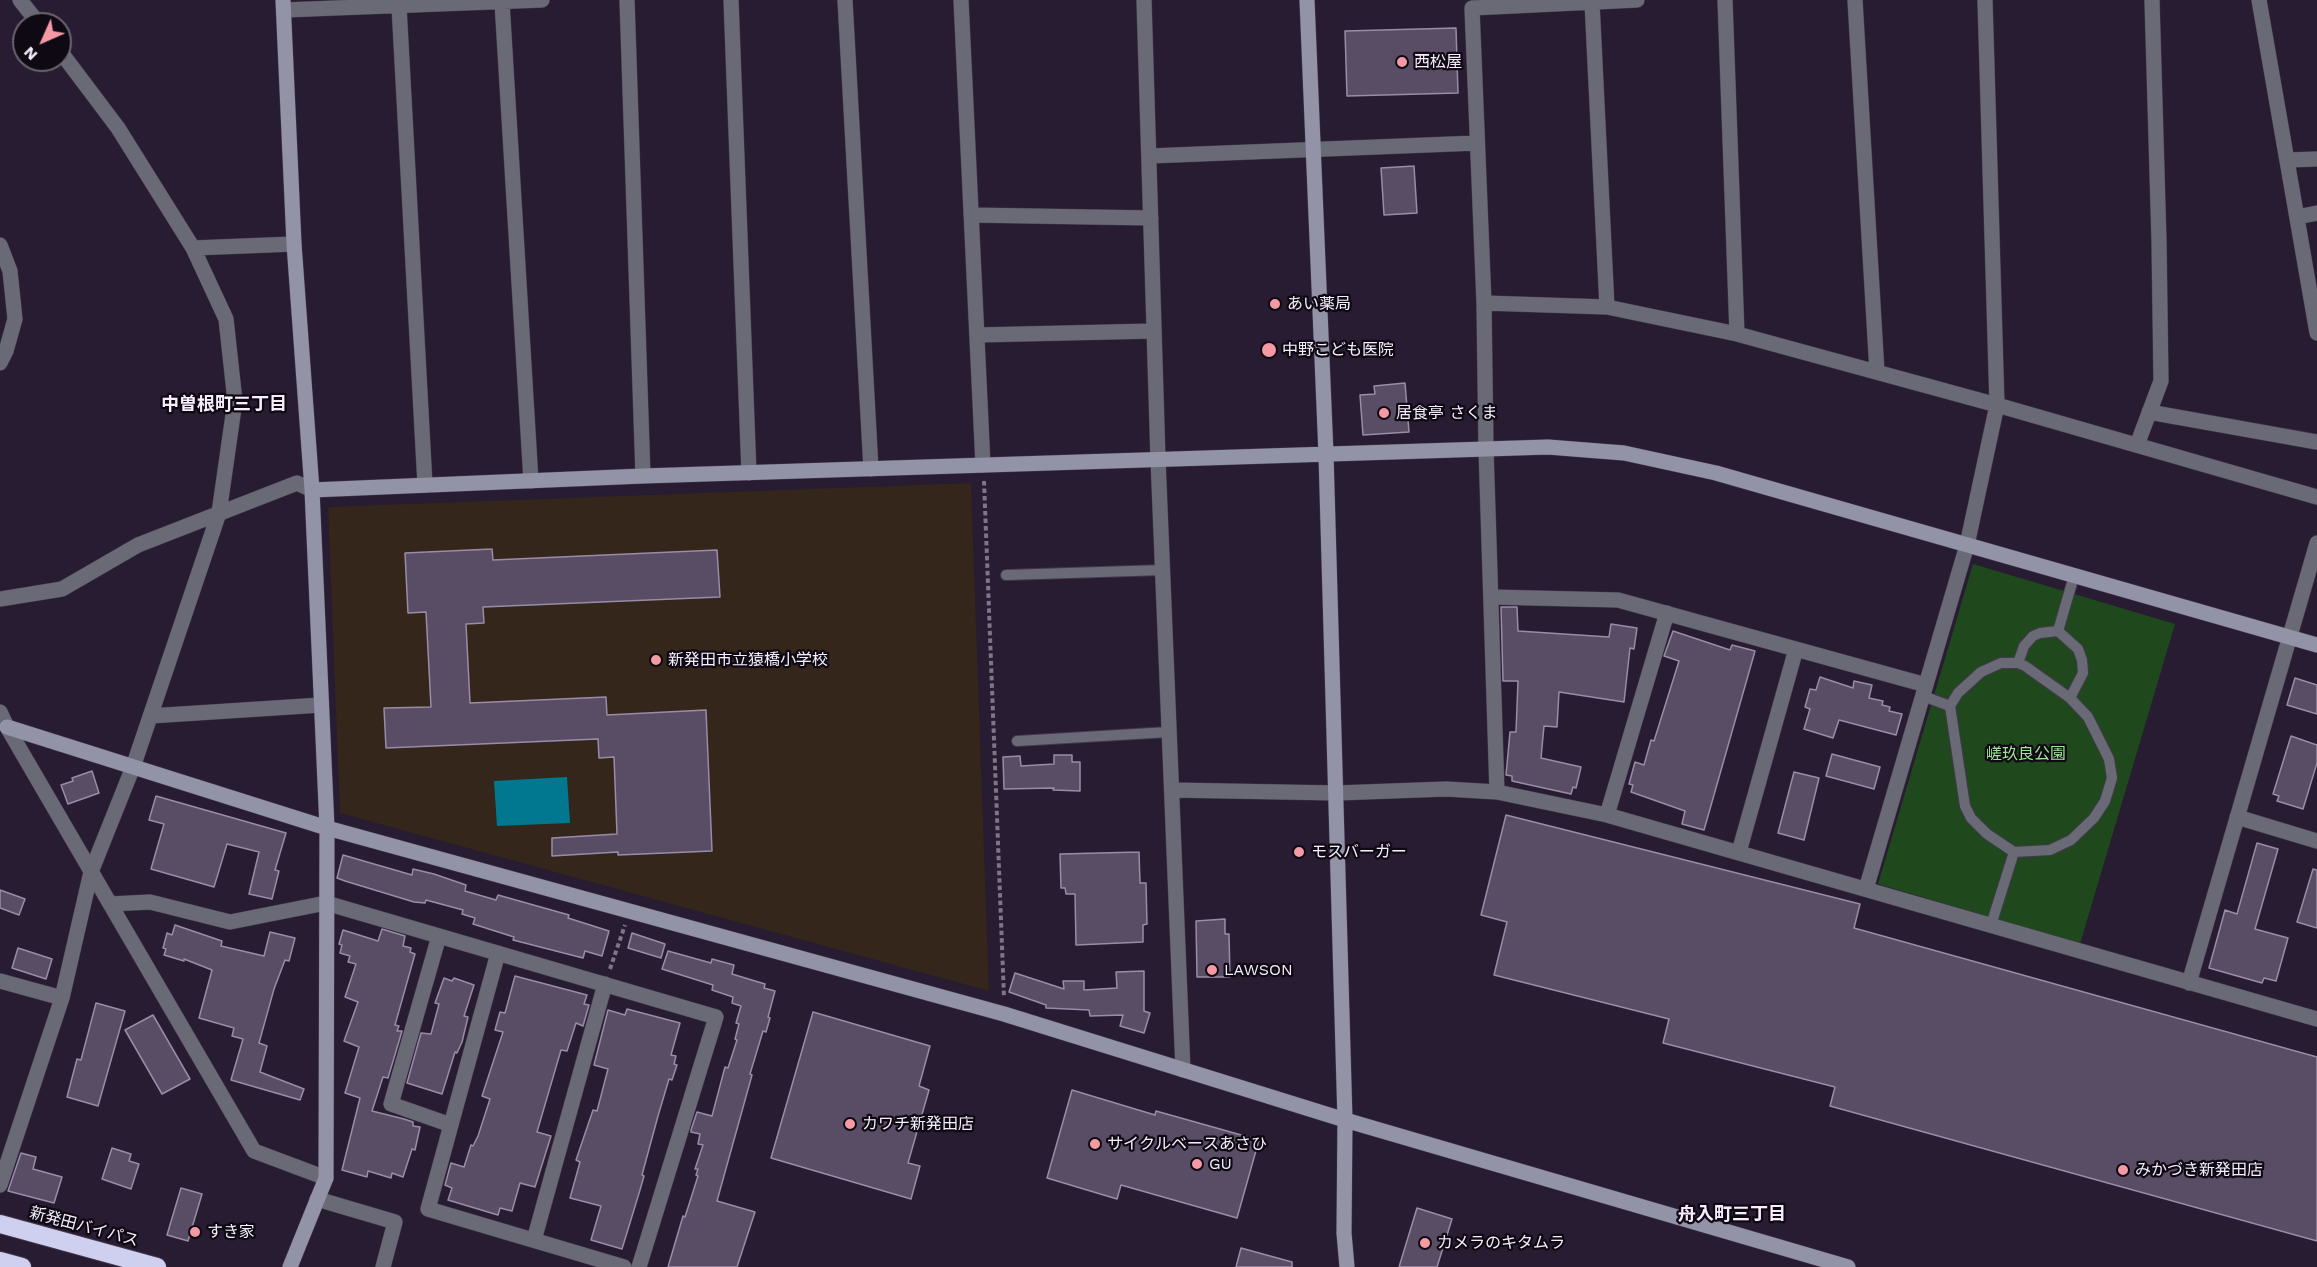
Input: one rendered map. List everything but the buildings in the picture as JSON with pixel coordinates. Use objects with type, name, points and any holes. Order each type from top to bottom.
[{"type":"highway","name":"新発田バイパス","points":[[0,1224],[157,1267]]},
{"type":"highway","points":[[0,1261],[22,1267]]},
{"type":"street","points":[[20,0],[30,12]]},
{"type":"street","points":[[290,1267],[326,1178],[327,828],[312,490],[294,244],[284,5],[399,6],[542,0]]},
{"type":"street","points":[[627,0],[643,476]]},
{"type":"street","points":[[730,0],[749,473]]},
{"type":"street","points":[[845,0],[871,469]]},
{"type":"street","points":[[961,0],[983,465]]},
{"type":"street","points":[[1144,0],[1162,570],[1183,1070]]},
{"type":"street","points":[[1307,0],[1315,150],[1337,793],[1345,1120],[1344,1233],[1347,1267]]},
{"type":"street","points":[[1497,792],[1486,449],[1484,303],[1472,8],[1637,0]]},
{"type":"street","points":[[1725,0],[1737,334]]},
{"type":"street","points":[[1855,0],[1877,372]]},
{"type":"street","points":[[1866,889],[1967,545],[1997,405],[1985,0]]},
{"type":"street","points":[[2137,446],[2161,381],[2152,0]]},
{"type":"street","points":[[2259,0],[2317,333]]},
{"type":"street","points":[[502,2],[531,481]]},
{"type":"street","points":[[1592,2],[1606,307]]},
{"type":"street","points":[[399,6],[425,486]]},
{"type":"street","points":[[0,1185],[62,998],[91,872],[133,767],[219,513],[235,401],[226,319],[193,248],[118,128],[72,67]]},
{"type":"street","points":[[1149,156],[1477,143]]},
{"type":"street","points":[[2287,160],[2317,159]]},
{"type":"street","points":[[2297,217],[2317,213]]},
{"type":"street","points":[[971,215],[1151,218]]},
{"type":"street","points":[[193,248],[294,244]]},
{"type":"street","points":[[0,245],[10,271],[6,351],[0,363]]},
{"type":"street","points":[[1484,303],[1606,307],[1737,334],[1997,405],[2317,497]]},
{"type":"street","points":[[977,335],[1154,331]]},
{"type":"street","points":[[2150,412],[2317,442]]},
{"type":"street","points":[[0,599],[62,590],[138,545],[297,483],[312,490],[643,476],[1548,447],[1624,453],[1716,473],[2289,639],[2317,645]]},
{"type":"street","points":[[2189,983],[2317,543]]},
{"type":"street","points":[[1491,597],[1618,600],[1796,649],[1924,690]]},
{"type":"street","points":[[1607,815],[1667,613]]},
{"type":"street","points":[[1739,852],[1796,649]]},
{"type":"street","points":[[150,716],[321,705]]},
{"type":"street","points":[[0,712],[254,1151],[326,1178]]},
{"type":"street","points":[[7,727],[327,828],[1004,1014],[1345,1120],[1848,1267]]},
{"type":"street","points":[[1172,790],[1337,793],[1446,789],[1497,792],[1607,815],[2317,1019]]},
{"type":"street","points":[[2237,817],[2317,841]]},
{"type":"street","points":[[110,904],[150,902],[230,922],[326,903],[716,1017],[639,1267]]},
{"type":"street","points":[[439,936],[391,1104],[451,1125]]},
{"type":"street","points":[[498,953],[428,1209],[624,1267]]},
{"type":"street","points":[[0,981],[62,998]]},
{"type":"street","points":[[534,1240],[605,984]]},
{"type":"street","points":[[318,1199],[395,1222],[383,1267]]},
{"type":"lane","points":[[1006,575],[1162,570]]},
{"type":"lane","points":[[2058,631],[2074,576]]},
{"type":"lane","points":[[2018,663],[2024,646],[2033,636],[2058,631],[2078,649],[2082,660],[2083,673],[2070,698]]},
{"type":"lane","points":[[2001,663],[2018,663],[2041,676],[2070,698],[2088,717],[2109,759],[2112,778],[2105,801],[2094,818],[2071,840],[2050,850],[2014,852],[1987,834],[1971,818],[1965,806],[1950,706],[1958,693],[1981,672],[2001,663]]},
{"type":"lane","points":[[1924,690],[1950,706]]},
{"type":"lane","points":[[1017,741],[1169,732]]},
{"type":"lane","points":[[1991,926],[2014,852]]},
{"type":"path","points":[[983,465],[1004,1014]]},
{"type":"path","points":[[605,984],[630,911]]},
{"type":"shaded area","name":"新発田市立猿橋小学校","points":[[971,483],[989,991],[340,813],[328,507]]},
{"type":"green space","name":"嵯玖良公園","points":[[1973,564],[2175,624],[2080,944],[1878,884]]},
{"type":"water","points":[[567,777],[570,823],[497,826],[494,781]]},
{"type":"place","name":"西松屋","points":[[1402,62]]},
{"type":"place","name":"あい薬局","points":[[1275,304]]},
{"type":"place","name":"中野こども医院","points":[[1269,350]]},
{"type":"place","name":"居食亭 さくま","points":[[1384,413]]},
{"type":"place","name":"新発田市立猿橋小学校","points":[[656,660]]},
{"type":"place","name":"モスバーガー","points":[[1299,852]]},
{"type":"place","name":"LAWSON","points":[[1212,970]]},
{"type":"place","name":"カワチ新発田店","points":[[850,1124]]},
{"type":"place","name":"サイクルベースあさひ","points":[[1095,1144]]},
{"type":"place","name":"GU","points":[[1197,1164]]},
{"type":"place","name":"みかづき新発田店","points":[[2123,1170]]},
{"type":"place","name":"すき家","points":[[195,1232]]},
{"type":"place","name":"カメラのキタムラ","points":[[1425,1243]]},
{"type":"district","name":"中曽根町三丁目","points":[[224,405]]},
{"type":"district","name":"舟入町三丁目","points":[[1732,1215]]}]
